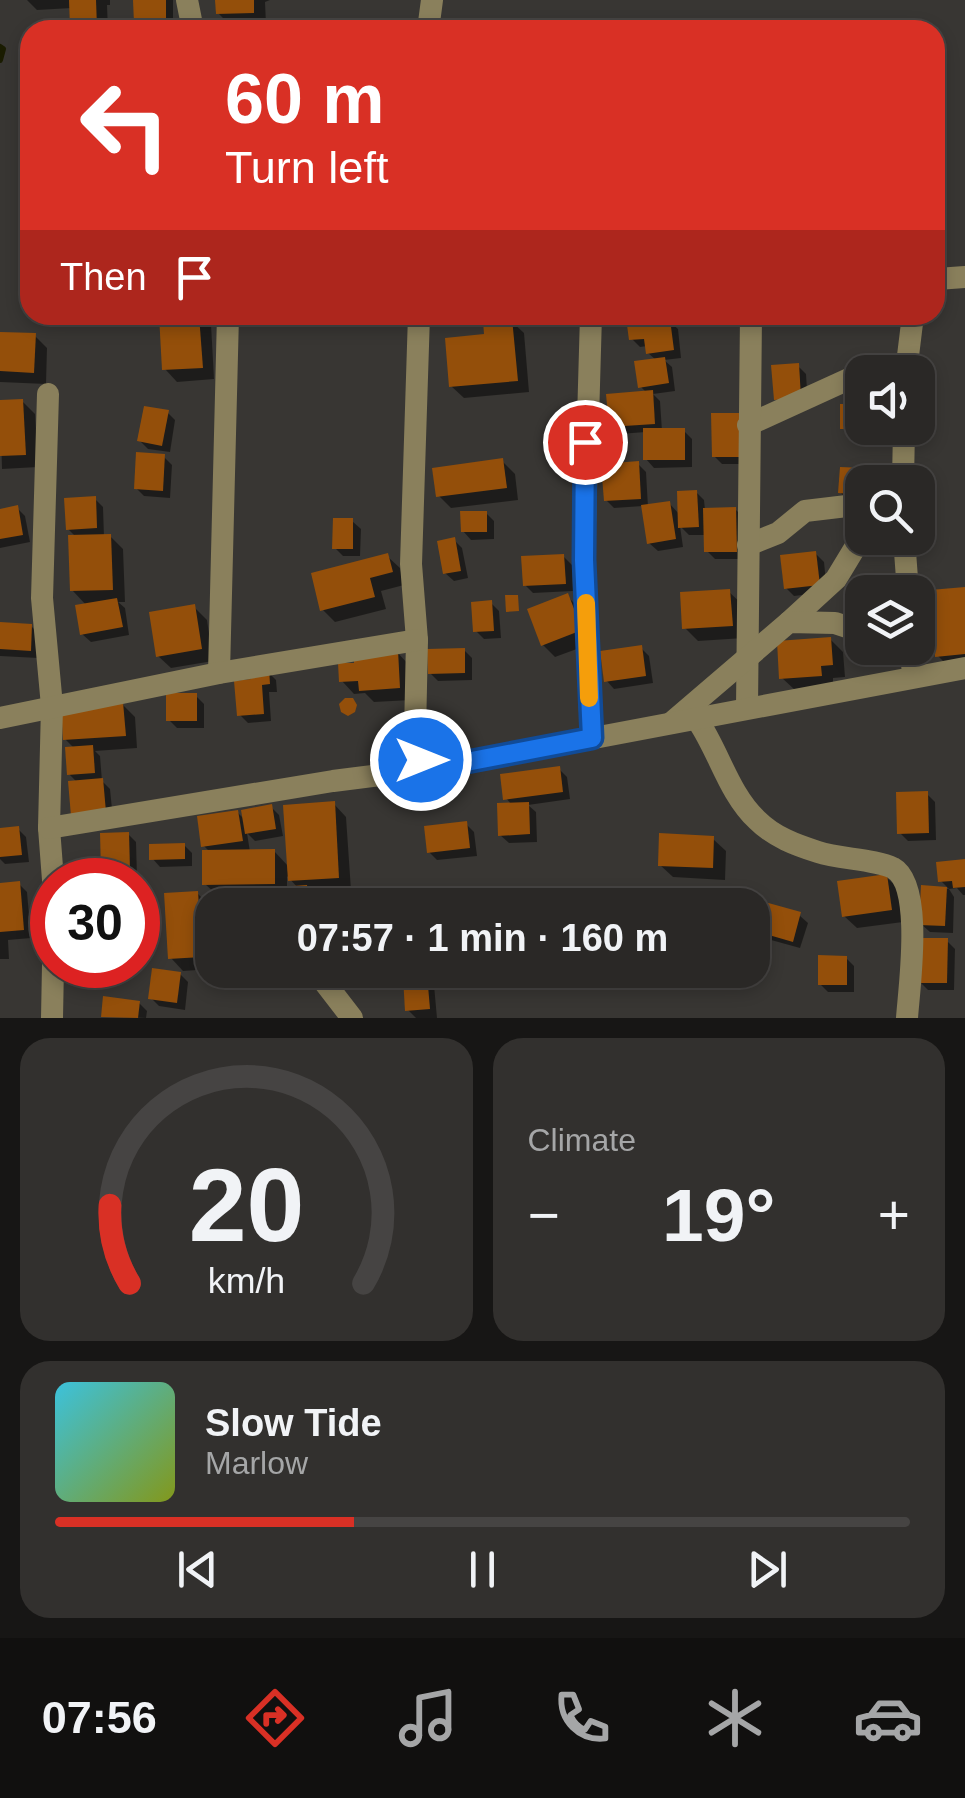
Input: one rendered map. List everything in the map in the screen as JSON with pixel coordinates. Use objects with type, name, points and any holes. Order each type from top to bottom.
[{"type":"street","points":[[219,673],[228,325]]},
{"type":"street","points":[[419,325],[412,523],[418,640],[415,734],[421,760],[435,768]]},
{"type":"street","points":[[591,325],[584,560],[592,738]]},
{"type":"street","points":[[747,708],[751,325]]},
{"type":"street","points":[[908,355],[912,325]]},
{"type":"street","points":[[748,425],[845,381]]},
{"type":"street","points":[[48,394],[42,598],[52,706],[48,828],[51,858]]},
{"type":"street","points":[[748,545],[778,534],[805,511],[845,506]]},
{"type":"street","points":[[668,725],[836,579],[851,555]]},
{"type":"street","points":[[789,622],[845,626]]},
{"type":"street","points":[[0,718],[219,673],[418,640]]},
{"type":"street","points":[[935,662],[965,668]]},
{"type":"street","points":[[48,828],[435,768],[698,720],[880,665]]},
{"type":"street","points":[[698,720],[756,820],[788,842],[828,856],[893,868],[902,877],[910,898],[913,932],[907,1018]]},
{"type":"street","points":[[52,1018],[53,988]]},
{"type":"street","points":[[333,988],[352,1018]]},
{"type":"building","points":[[69,0],[96,0],[97,20],[70,20]]},
{"type":"building","points":[[133,0],[166,0],[166,20],[134,20]]},
{"type":"building","points":[[215,0],[254,0],[254,13],[216,14]]},
{"type":"building","points":[[160,325],[200,325],[203,368],[162,370]]},
{"type":"building","points":[[483,325],[513,325],[518,381],[449,387],[445,338],[484,334]]},
{"type":"building","points":[[627,325],[671,325],[674,350],[646,354],[644,339],[629,340]]},
{"type":"building","points":[[0,332],[36,333],[34,373],[0,371]]},
{"type":"building","points":[[665,357],[669,383],[638,388],[634,361]]},
{"type":"building","points":[[799,363],[801,398],[774,400],[771,365]]},
{"type":"building","points":[[653,390],[655,424],[609,427],[606,394]]},
{"type":"building","points":[[23,399],[26,455],[0,456],[0,400]]},
{"type":"building","points":[[840,404],[845,404],[845,429],[840,429]]},
{"type":"building","points":[[144,406],[169,410],[162,446],[137,441]]},
{"type":"building","points":[[711,413],[744,413],[744,457],[712,457]]},
{"type":"building","points":[[643,428],[685,428],[685,460],[643,460]]},
{"type":"building","points":[[136,452],[165,454],[163,491],[134,489]]},
{"type":"building","points":[[503,458],[507,488],[436,497],[432,468]]},
{"type":"building","points":[[639,461],[641,499],[604,501],[601,464]]},
{"type":"building","points":[[840,467],[845,467],[845,494],[838,493]]},
{"type":"building","points":[[697,490],[699,527],[678,528],[677,491]]},
{"type":"building","points":[[96,496],[97,528],[66,530],[64,498]]},
{"type":"building","points":[[670,501],[676,539],[647,544],[641,505]]},
{"type":"building","points":[[18,505],[23,535],[0,539],[0,509]]},
{"type":"building","points":[[736,507],[737,552],[704,552],[703,508]]},
{"type":"building","points":[[460,511],[487,511],[487,532],[461,532]]},
{"type":"building","points":[[333,518],[353,518],[353,549],[332,549]]},
{"type":"building","points":[[111,534],[113,590],[70,591],[68,535]]},
{"type":"building","points":[[455,537],[461,571],[443,574],[437,541]]},
{"type":"building","points":[[816,551],[820,585],[784,589],[780,555]]},
{"type":"building","points":[[388,553],[393,572],[370,578],[375,597],[320,611],[311,573]]},
{"type":"building","points":[[564,554],[566,584],[523,586],[521,556]]},
{"type":"building","points":[[965,587],[965,654],[935,657],[935,590]]},
{"type":"building","points":[[730,589],[733,626],[682,629],[680,592]]},
{"type":"building","points":[[568,593],[582,630],[541,646],[527,609]]},
{"type":"building","points":[[505,595],[518,595],[519,611],[506,612]]},
{"type":"building","points":[[117,598],[123,627],[80,635],[75,605]]},
{"type":"building","points":[[492,600],[494,631],[473,632],[471,602]]},
{"type":"building","points":[[195,604],[202,649],[156,657],[149,612]]},
{"type":"building","points":[[0,622],[32,624],[31,651],[0,649]]},
{"type":"building","points":[[831,637],[833,665],[821,666],[822,676],[779,679],[777,641]]},
{"type":"building","points":[[642,645],[646,676],[604,682],[600,651]]},
{"type":"building","points":[[465,648],[465,673],[428,674],[427,649]]},
{"type":"building","points":[[398,650],[400,688],[359,691],[358,681],[339,682],[338,663],[354,663],[354,652]]},
{"type":"building","points":[[269,669],[270,684],[262,685],[264,714],[237,716],[234,681],[251,679],[250,671]]},
{"type":"building","points":[[166,693],[197,693],[197,721],[166,721]]},
{"type":"building","points":[[345,698],[353,698],[357,705],[348,716],[341,712],[339,704]]},
{"type":"building","points":[[123,702],[126,736],[63,740],[61,706]]},
{"type":"building","points":[[93,745],[95,773],[67,775],[65,747]]},
{"type":"building","points":[[560,766],[563,792],[503,800],[500,774]]},
{"type":"building","points":[[103,778],[106,812],[71,816],[68,781]]},
{"type":"building","points":[[928,791],[929,833],[897,834],[896,792]]},
{"type":"building","points":[[335,801],[339,878],[288,881],[283,805]]},
{"type":"building","points":[[529,802],[530,834],[498,836],[497,803]]},
{"type":"building","points":[[272,804],[276,829],[245,834],[241,810]]},
{"type":"building","points":[[238,810],[243,841],[201,847],[197,816]]},
{"type":"building","points":[[467,821],[470,848],[427,853],[424,826]]},
{"type":"building","points":[[19,826],[22,855],[0,857],[0,828]]},
{"type":"building","points":[[129,832],[130,858],[101,858],[100,833]]},
{"type":"building","points":[[659,833],[714,836],[713,868],[658,866]]},
{"type":"building","points":[[185,843],[185,859],[149,858],[149,844]]},
{"type":"building","points":[[275,849],[275,884],[202,885],[202,850]]},
{"type":"building","points":[[965,859],[965,887],[953,888],[952,881],[938,882],[936,862]]},
{"type":"building","points":[[887,874],[892,910],[842,917],[837,881]]},
{"type":"building","points":[[20,881],[24,930],[0,932],[0,883]]},
{"type":"building","points":[[307,885],[307,888],[264,888]]},
{"type":"building","points":[[921,885],[947,887],[945,926],[919,925]]},
{"type":"building","points":[[195,891],[195,957],[168,959],[164,893]]},
{"type":"building","points":[[770,903],[801,912],[793,942],[770,935]]},
{"type":"building","points":[[918,938],[948,938],[947,983],[918,983]]},
{"type":"building","points":[[818,955],[847,956],[847,985],[818,985]]},
{"type":"building","points":[[160,969],[181,972],[177,1003],[148,999],[149,988],[160,988]]},
{"type":"building","points":[[404,988],[428,988],[430,1009],[405,1011]]},
{"type":"building","points":[[103,996],[140,1001],[138,1018],[101,1017]]},
{"type":"waterway","points":[[0,47],[0,60]]},
{"type":"slow traffic","points":[[586,603],[589,698]]},
{"type":"route","points":[[421,760],[435,768],[592,738],[584,560],[585,442]]}]
